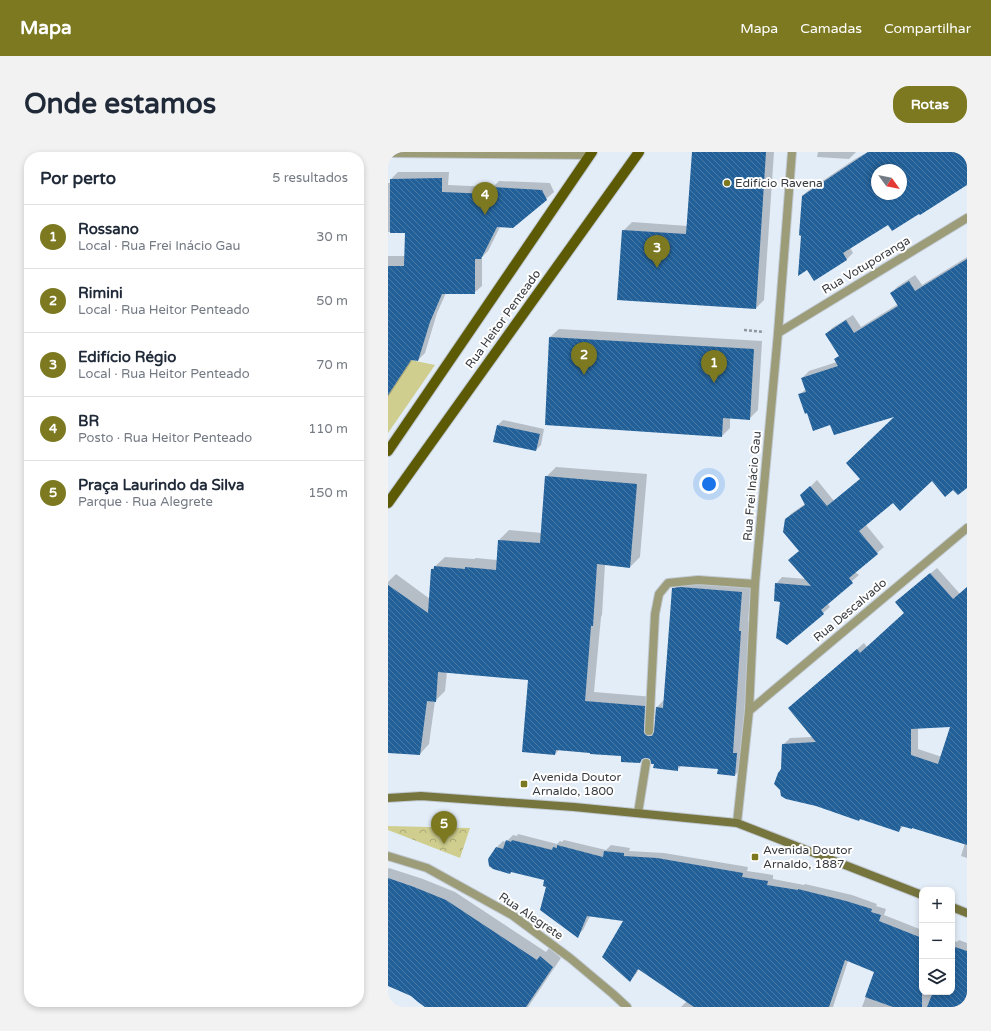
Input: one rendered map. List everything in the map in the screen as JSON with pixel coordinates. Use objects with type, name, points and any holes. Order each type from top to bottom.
[{"type":"main road","name":"Rua Heitor Penteado","points":[[389,503],[639,152]]},
{"type":"main road","name":"Rua Heitor Penteado","points":[[388,451],[591,154]]},
{"type":"main road","points":[[388,798],[421,796],[638,813],[738,823],[919,894]]},
{"type":"main road","points":[[955,908],[967,913]]},
{"type":"street","name":"Rua Frei Inácio Gau","points":[[738,823],[749,711],[755,584],[778,333],[792,152]]},
{"type":"street","points":[[388,153],[591,154]]},
{"type":"street","name":"Rua Votuporanga","points":[[778,333],[967,218]]},
{"type":"street","name":"Rua Descalvado","points":[[749,711],[967,528]]},
{"type":"street","points":[[649,731],[655,614],[659,594],[668,583],[698,580],[755,584]]},
{"type":"street","points":[[638,813],[646,763]]},
{"type":"street","name":"Rua Alegrete","points":[[388,856],[427,868],[512,915],[570,958],[614,994],[627,1007]]},
{"type":"path","points":[[744,330],[778,333]]},
{"type":"green space","points":[[411,360],[435,365],[388,433],[388,395]]},
{"type":"green space","points":[[388,826],[470,828],[460,858],[388,830]]},
{"type":"building","points":[[692,152],[766,152],[756,309],[617,300],[622,230],[686,234]]},
{"type":"building","points":[[868,152],[967,152],[967,185],[892,231],[888,225],[843,253],[847,260],[814,281],[807,270],[798,276],[801,236],[799,235],[802,196]]},
{"type":"building","points":[[442,178],[442,192],[491,194],[491,187],[542,190],[547,200],[513,228],[497,227],[481,259],[475,259],[475,294],[442,294],[430,322],[418,361],[411,360],[388,395],[388,266],[404,266],[405,233],[390,233],[390,179]]},
{"type":"building","points":[[967,259],[967,488],[958,495],[953,490],[945,497],[932,481],[900,511],[893,503],[859,531],[878,554],[849,578],[853,583],[821,610],[824,614],[787,645],[776,638],[780,602],[774,601],[775,583],[811,586],[788,560],[799,551],[783,532],[785,519],[805,505],[800,495],[810,486],[827,506],[860,479],[846,463],[894,417],[834,435],[830,425],[813,431],[807,413],[805,414],[798,394],[806,392],[801,378],[838,366],[834,359],[839,356],[825,334],[846,320],[854,333],[898,306],[890,293],[909,281],[915,291]]},
{"type":"building","points":[[549,337],[754,349],[750,420],[723,418],[722,437],[545,425]]},
{"type":"building","points":[[497,425],[540,434],[536,451],[493,442]]},
{"type":"building","points":[[545,476],[637,484],[630,568],[597,564],[593,626],[591,626],[585,701],[645,706],[644,733],[648,736],[652,736],[654,731],[656,707],[663,708],[672,588],[680,587],[742,592],[733,753],[737,753],[735,776],[717,774],[718,769],[678,766],[678,771],[653,768],[654,764],[651,764],[650,759],[646,758],[642,759],[640,763],[621,762],[621,756],[590,753],[556,750],[555,755],[522,752],[528,680],[438,672],[436,702],[427,701],[420,755],[388,753],[388,585],[428,613],[431,569],[434,569],[434,566],[496,570],[498,540],[540,543]]},
{"type":"building","points":[[930,573],[953,599],[967,587],[967,845],[912,828],[901,826],[899,832],[860,819],[859,821],[816,806],[786,799],[781,796],[780,790],[774,784],[781,769],[782,744],[816,742],[788,708],[857,649],[860,653],[904,613],[895,602]],"holes":[[[950,727],[938,764],[911,755],[911,729]]]},
{"type":"building","points":[[506,840],[511,842],[512,840],[552,850],[553,847],[557,848],[557,845],[603,857],[604,851],[624,853],[624,856],[657,858],[743,873],[742,877],[768,881],[767,885],[798,889],[872,909],[871,912],[881,915],[879,921],[919,937],[919,995],[922,995],[922,1007],[893,1007],[865,997],[874,972],[845,960],[829,1007],[694,1007],[638,969],[630,982],[602,957],[623,921],[587,916],[578,938],[540,910],[546,887],[543,886],[544,880],[511,872],[510,874],[493,869],[489,866],[488,859],[496,847],[503,849]]},
{"type":"building","points":[[388,878],[446,900],[537,960],[540,956],[553,967],[526,1007],[425,1007],[411,996],[388,986]]},
{"type":"building","points":[[955,947],[967,951],[967,1007],[927,1007],[932,995],[955,995]]},
{"type":"place","name":"Edifício Ravena","points":[[727,183]]},
{"type":"place","name":"BR","points":[[485,215]]},
{"type":"place","name":"Edifício Régio","points":[[657,268]]},
{"type":"place","name":"Rimini","points":[[584,375]]},
{"type":"place","name":"Rossano","points":[[714,383]]},
{"type":"place","name":"Avenida Doutor Arnaldo, 1800","points":[[524,784]]},
{"type":"place","name":"Praça Laurindo da Silva","points":[[444,844]]},
{"type":"place","name":"Avenida Doutor Arnaldo, 1887","points":[[755,857]]}]
